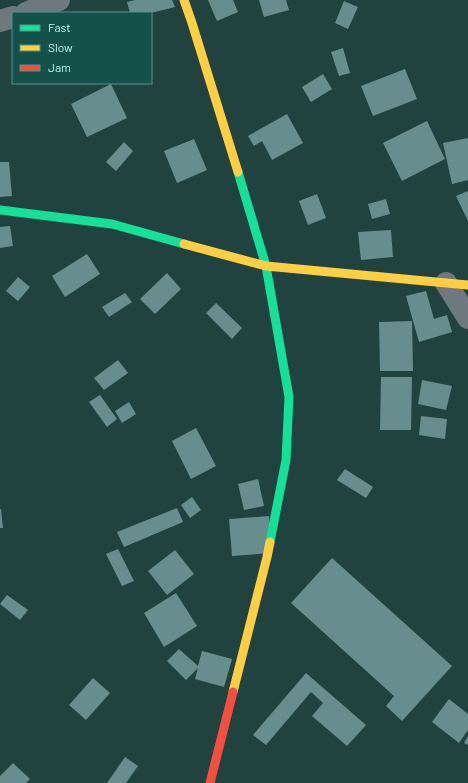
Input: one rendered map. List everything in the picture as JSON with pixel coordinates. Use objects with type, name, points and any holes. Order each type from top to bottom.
[{"type":"street","points":[[29,12],[59,0]]},
{"type":"street","points":[[184,0],[266,266],[288,397],[286,460],[267,557],[210,783]]},
{"type":"street","points":[[0,21],[12,17]]},
{"type":"street","points":[[0,210],[112,224],[266,266],[468,285]]},
{"type":"street","points":[[446,283],[468,318]]},
{"type":"building","points":[[135,0],[172,0],[175,7],[152,13],[130,12],[127,2]]},
{"type":"building","points":[[208,0],[233,0],[238,12],[217,21]]},
{"type":"building","points":[[259,0],[286,0],[289,10],[264,17]]},
{"type":"building","points":[[344,1],[358,7],[348,29],[335,23]]},
{"type":"building","points":[[343,48],[350,73],[339,76],[331,52]]},
{"type":"building","points":[[405,69],[417,99],[373,116],[361,86]]},
{"type":"building","points":[[323,74],[332,89],[311,102],[302,87]]},
{"type":"building","points":[[111,84],[127,118],[87,137],[71,104]]},
{"type":"building","points":[[287,114],[303,143],[272,160],[262,141],[254,146],[248,136]]},
{"type":"building","points":[[427,121],[445,159],[402,181],[383,143]]},
{"type":"building","points":[[468,138],[468,180],[452,184],[443,143]]},
{"type":"building","points":[[194,139],[207,170],[177,183],[164,151]]},
{"type":"building","points":[[124,142],[133,151],[116,171],[106,162]]},
{"type":"building","points":[[0,162],[9,162],[12,196],[0,197]]},
{"type":"building","points":[[468,191],[468,221],[456,196]]},
{"type":"building","points":[[317,194],[326,218],[308,225],[299,201]]},
{"type":"building","points":[[386,199],[390,214],[372,219],[368,204]]},
{"type":"building","points":[[10,226],[13,246],[0,248],[0,227]]},
{"type":"building","points":[[391,230],[393,257],[361,260],[358,232]]},
{"type":"building","points":[[87,254],[100,274],[65,297],[52,276]]},
{"type":"building","points":[[167,273],[181,289],[155,314],[140,299]]},
{"type":"building","points":[[18,277],[30,287],[18,301],[6,291]]},
{"type":"building","points":[[426,291],[434,319],[447,315],[452,332],[419,342],[406,296]]},
{"type":"building","points":[[125,293],[132,302],[109,317],[102,307]]},
{"type":"building","points":[[216,303],[242,328],[232,339],[206,313]]},
{"type":"building","points":[[412,321],[413,371],[380,371],[379,322]]},
{"type":"building","points":[[118,360],[128,373],[104,390],[94,378]]},
{"type":"building","points":[[381,377],[412,377],[411,430],[380,430]]},
{"type":"building","points":[[422,380],[452,386],[446,410],[418,404]]},
{"type":"building","points":[[100,395],[117,419],[107,427],[89,402]]},
{"type":"building","points":[[129,402],[136,414],[122,423],[115,411]]},
{"type":"building","points":[[421,416],[447,419],[445,439],[419,435]]},
{"type":"building","points":[[196,428],[216,466],[191,479],[172,441]]},
{"type":"building","points":[[345,469],[373,487],[366,498],[337,480]]},
{"type":"building","points":[[258,479],[264,506],[244,510],[238,484]]},
{"type":"building","points":[[192,497],[201,510],[190,518],[181,505]]},
{"type":"building","points":[[177,508],[183,522],[124,547],[117,532]]},
{"type":"building","points":[[1,509],[3,528],[0,528]]},
{"type":"building","points":[[269,516],[272,553],[232,556],[229,519]]},
{"type":"building","points":[[118,549],[134,581],[122,586],[106,554]]},
{"type":"building","points":[[175,550],[194,574],[167,595],[148,571]]},
{"type":"building","points":[[332,558],[452,666],[402,721],[386,706],[394,696],[291,603]]},
{"type":"building","points":[[176,593],[197,626],[164,647],[144,613]]},
{"type":"building","points":[[7,595],[28,610],[20,620],[0,604]]},
{"type":"building","points":[[179,649],[198,666],[202,651],[232,659],[224,687],[195,679],[198,668],[186,680],[167,661]]},
{"type":"building","points":[[306,673],[366,725],[347,746],[312,716],[323,703],[311,692],[266,745],[253,735]]},
{"type":"building","points":[[93,678],[110,693],[86,720],[69,705]]},
{"type":"building","points":[[449,699],[468,714],[468,730],[459,743],[432,722]]},
{"type":"building","points":[[468,736],[468,745],[464,743]]},
{"type":"building","points":[[125,757],[138,766],[126,783],[107,783]]},
{"type":"building","points":[[13,763],[30,779],[26,783],[0,783],[0,776]]},
{"type":"traffic: fast","points":[[238,172],[266,266],[289,397],[286,460],[270,542]]},
{"type":"traffic: fast","points":[[0,210],[112,224],[184,244]]},
{"type":"traffic: slow","points":[[184,0],[238,172]]},
{"type":"traffic: slow","points":[[184,244],[266,266],[468,285]]},
{"type":"traffic: slow","points":[[233,692],[270,542]]},
{"type":"traffic: jam","points":[[210,783],[233,692]]}]
